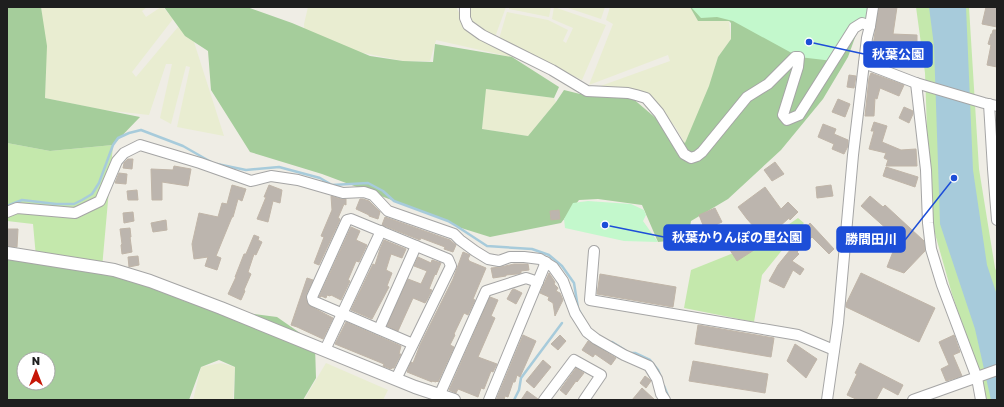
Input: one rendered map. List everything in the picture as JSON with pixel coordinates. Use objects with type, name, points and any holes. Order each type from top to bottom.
[{"type":"street","points":[[465,7],[465,18],[468,25],[482,35],[552,70],[587,91],[628,93],[646,98],[659,113],[684,154],[691,158],[698,156],[702,152],[747,97],[768,84],[795,57],[799,57],[798,67],[783,115],[787,120],[798,115],[854,28],[862,23],[870,26]]},
{"type":"street","points":[[827,400],[838,323],[853,155],[867,38],[873,7]]},
{"type":"street","points":[[864,63],[916,82],[990,105],[997,220]]},
{"type":"street","points":[[916,82],[926,170],[928,223],[931,248],[942,285],[977,378],[981,400]]},
{"type":"street","points":[[7,212],[17,208],[75,213],[100,202],[117,161],[124,153],[140,145],[200,163],[251,181],[271,176],[298,180],[343,193],[364,192],[373,195],[388,211],[454,234],[460,240],[488,259],[499,261],[510,258],[524,257],[540,259],[546,262],[553,267],[563,281],[575,313],[586,332],[624,355],[649,366],[657,379],[661,394],[665,400]]},
{"type":"street","points":[[396,379],[451,266],[448,259],[351,219],[347,220],[312,297],[313,301],[413,344]]},
{"type":"street","points":[[325,350],[381,232]]},
{"type":"street","points":[[380,329],[416,246]]},
{"type":"street","points":[[594,251],[590,300],[798,335],[834,350]]},
{"type":"street","points":[[7,253],[89,265],[114,270],[150,281],[439,396],[454,400]]},
{"type":"street","points":[[489,400],[546,262]]},
{"type":"street","points":[[439,396],[486,291],[526,278],[538,282]]},
{"type":"street","points":[[544,400],[574,360],[601,375],[584,400]]},
{"type":"street","points":[[913,400],[997,370]]},
{"type":"green space","points":[[7,7],[41,7],[47,46],[45,98],[140,117],[113,145],[50,151],[7,143]]},
{"type":"green space","points":[[41,7],[147,7],[142,11],[146,17],[163,7],[173,19],[132,72],[136,77],[178,27],[194,42],[224,136],[177,127],[190,67],[186,66],[171,124],[160,118],[172,64],[166,64],[149,115],[104,110],[45,98],[46,54]]},
{"type":"green space","points":[[164,7],[247,7],[292,23],[370,56],[403,61],[433,62],[435,44],[512,57],[559,87],[554,98],[486,89],[482,129],[528,136],[564,90],[580,94],[631,97],[685,143],[709,86],[718,57],[731,39],[731,23],[729,21],[698,21],[690,7],[866,7],[848,57],[823,99],[781,150],[728,199],[691,221],[688,239],[658,242],[642,205],[598,199],[579,200],[561,223],[490,237],[458,227],[448,221],[322,174],[250,152],[211,90],[208,51],[185,36]]},
{"type":"green space","points":[[308,7],[456,7],[466,26],[480,39],[515,58],[436,40],[430,61],[403,61],[354,51],[306,57],[304,24]]},
{"type":"green space","points":[[467,7],[506,7],[495,37],[473,25]]},
{"type":"green space","points":[[509,7],[551,7],[549,17],[509,9]]},
{"type":"green space","points":[[554,7],[606,25],[582,80],[499,39],[507,12],[548,20],[568,30],[563,41],[566,43],[573,28],[552,19]]},
{"type":"green space","points":[[565,7],[605,7],[601,19]]},
{"type":"green space","points":[[610,7],[690,7],[698,21],[729,21],[731,39],[718,57],[702,113],[685,144],[676,128],[652,98],[595,88],[670,61],[668,55],[589,85],[613,24],[606,20]]},
{"type":"green space","points":[[691,7],[873,7],[870,26],[862,23],[833,61],[799,57],[733,21],[717,17],[701,18]]},
{"type":"green space","points":[[916,7],[969,7],[979,169],[997,273],[997,400],[987,400],[952,294],[930,216],[925,73]]},
{"type":"green space","points":[[485,89],[554,98],[556,102],[528,136],[482,129]]},
{"type":"green space","points":[[7,143],[50,151],[113,145],[102,268],[36,257],[33,224],[7,221]]},
{"type":"green space","points":[[588,201],[631,204],[644,210],[646,215],[643,221],[658,242],[624,241],[565,228],[564,219],[573,203]]},
{"type":"green space","points":[[798,218],[804,223],[762,275],[754,322],[684,308],[691,270],[766,240]]},
{"type":"green space","points":[[7,253],[128,274],[184,301],[209,308],[277,317],[300,333],[315,346],[316,378],[303,400],[234,400],[235,367],[219,360],[201,367],[189,400],[7,400]]},
{"type":"green space","points":[[221,363],[235,367],[233,400],[193,400],[201,367]]},
{"type":"green space","points":[[326,363],[388,390],[383,400],[304,400]]},
{"type":"water","points":[[929,7],[966,7],[973,170],[987,265],[997,295],[997,400],[991,400],[975,329],[940,224],[934,46]]},
{"type":"building","points":[[879,7],[897,7],[893,34],[917,35],[917,51],[920,51],[920,61],[895,62],[878,60],[879,53],[872,52]]},
{"type":"building","points":[[986,7],[997,7],[997,27],[982,24]]},
{"type":"building","points":[[993,30],[997,30],[997,67],[987,65],[991,45],[988,44]]},
{"type":"building","points":[[871,73],[904,85],[899,96],[880,88],[877,99],[875,98],[874,116],[865,116],[869,78]]},
{"type":"building","points":[[849,75],[856,76],[854,88],[847,87]]},
{"type":"building","points":[[838,99],[850,104],[845,117],[832,112]]},
{"type":"building","points":[[904,107],[913,111],[909,123],[899,118]]},
{"type":"building","points":[[874,122],[887,126],[882,142],[901,150],[916,149],[917,166],[886,166],[888,160],[884,158],[886,153],[869,149],[874,131],[871,131]]},
{"type":"building","points":[[823,124],[836,129],[834,134],[848,140],[848,146],[844,154],[832,149],[834,144],[818,137]]},
{"type":"building","points":[[128,159],[133,159],[132,169],[123,168],[124,163]]},
{"type":"building","points":[[775,162],[784,174],[772,181],[764,170]]},
{"type":"building","points":[[174,166],[191,169],[188,186],[162,182],[162,200],[152,200],[151,169],[173,170]]},
{"type":"building","points":[[886,167],[918,177],[915,187],[883,176]]},
{"type":"building","points":[[119,173],[127,174],[126,184],[115,183]]},
{"type":"building","points":[[232,185],[246,189],[242,201],[238,199],[233,217],[216,256],[221,258],[217,270],[205,266],[208,257],[194,259],[192,244],[199,213],[218,217],[222,203],[227,204]]},
{"type":"building","points":[[269,185],[282,190],[280,203],[273,201],[268,222],[257,219]]},
{"type":"building","points":[[831,185],[833,196],[817,198],[816,187]]},
{"type":"building","points":[[765,187],[781,209],[788,202],[798,212],[790,220],[789,218],[764,238],[738,207]]},
{"type":"building","points":[[137,190],[138,200],[128,200],[127,191]]},
{"type":"building","points":[[331,196],[346,199],[346,205],[344,204],[338,218],[340,219],[339,222],[319,265],[314,263],[324,237],[321,236],[332,210]]},
{"type":"building","points":[[870,196],[883,207],[885,205],[924,241],[925,251],[904,273],[887,267],[898,239],[861,206]]},
{"type":"building","points":[[360,199],[369,201],[380,212],[378,219],[356,209]]},
{"type":"building","points":[[715,208],[722,222],[705,230],[699,215]]},
{"type":"building","points":[[559,210],[560,219],[551,220],[550,211]]},
{"type":"building","points":[[133,212],[134,221],[124,223],[123,213]]},
{"type":"building","points":[[385,217],[450,240],[456,245],[453,252],[444,249],[445,247],[421,238],[420,240],[382,225]]},
{"type":"building","points":[[166,220],[167,230],[153,232],[151,223]]},
{"type":"building","points":[[810,223],[834,249],[829,254],[812,237],[797,252],[799,254],[792,261],[804,269],[800,275],[793,270],[784,288],[769,281],[778,265],[796,243],[793,241]]},
{"type":"building","points":[[351,227],[360,231],[356,240],[367,245],[359,262],[356,261],[348,280],[350,281],[341,300],[331,295],[327,295],[326,298],[321,296],[319,297]]},
{"type":"building","points":[[130,228],[132,252],[122,254],[120,229]]},
{"type":"building","points":[[7,229],[18,229],[17,247],[7,246]]},
{"type":"building","points":[[254,235],[259,237],[258,240],[262,242],[256,255],[254,254],[248,272],[251,274],[241,300],[228,294],[244,254],[246,254]]},
{"type":"building","points":[[747,239],[754,250],[737,261],[730,250]]},
{"type":"building","points":[[384,240],[406,249],[402,258],[391,254],[386,270],[392,273],[387,286],[389,287],[372,319],[351,310],[373,264],[375,265]]},
{"type":"building","points":[[463,252],[470,255],[468,259],[469,261],[486,268],[468,315],[464,313],[454,334],[455,335],[450,345],[454,347],[438,382],[432,382],[407,372],[411,362],[413,363],[420,345],[453,279]]},
{"type":"building","points":[[138,256],[139,265],[129,267],[128,257]]},
{"type":"building","points":[[418,257],[431,263],[432,260],[441,263],[429,289],[432,290],[427,300],[425,303],[413,298],[398,331],[387,326],[408,279],[421,284],[427,271],[414,266]]},
{"type":"building","points":[[514,264],[528,264],[529,270],[521,271],[521,273],[517,274],[493,278],[491,268]]},
{"type":"building","points":[[549,273],[555,282],[554,284],[558,288],[556,291],[560,293],[563,300],[555,316],[553,303],[548,300],[549,297],[540,293]]},
{"type":"building","points":[[861,273],[935,308],[919,342],[846,307],[846,304]]},
{"type":"building","points":[[600,274],[676,287],[673,307],[597,294]]},
{"type":"building","points":[[307,278],[313,280],[306,295],[308,305],[333,318],[323,339],[291,325]]},
{"type":"building","points":[[514,289],[522,293],[516,304],[507,299]]},
{"type":"building","points":[[490,297],[498,300],[491,316],[495,318],[478,357],[497,364],[493,372],[491,371],[484,389],[481,388],[478,397],[458,389],[456,393],[449,390]]},
{"type":"building","points":[[346,322],[401,346],[399,354],[401,354],[394,368],[391,369],[383,366],[384,364],[335,344]]},
{"type":"building","points":[[698,325],[774,338],[771,357],[695,344]]},
{"type":"building","points":[[523,335],[536,341],[520,377],[517,375],[515,382],[513,382],[508,397],[505,396],[504,400],[496,400]]},
{"type":"building","points":[[560,335],[566,341],[558,350],[551,344]]},
{"type":"building","points":[[954,335],[960,352],[953,355],[962,376],[946,381],[941,369],[949,365],[939,342]]},
{"type":"building","points":[[588,341],[616,358],[611,365],[595,354],[593,357],[582,350]]},
{"type":"building","points":[[795,344],[817,359],[806,378],[787,361]]},
{"type":"building","points":[[543,360],[551,367],[534,388],[526,381]]},
{"type":"building","points":[[693,361],[768,374],[765,393],[689,381]]},
{"type":"building","points":[[860,363],[903,385],[898,395],[883,387],[876,400],[858,400],[847,395],[857,374],[855,373]]},
{"type":"building","points":[[576,368],[584,373],[566,395],[560,390]]},
{"type":"building","points":[[645,376],[651,381],[646,388],[640,383]]},
{"type":"building","points":[[642,388],[655,400],[632,400]]},
{"type":"building","points":[[527,391],[538,399],[538,400],[521,400]]},
{"type":"waterway","points":[[7,206],[22,200],[56,204],[74,204],[82,200],[92,194],[99,183],[113,145],[118,138],[141,130],[183,146],[211,162]]},
{"type":"waterway","points":[[217,164],[246,170],[279,167],[320,178],[332,185],[368,183],[383,191],[394,201],[448,221],[487,246],[532,249],[549,255],[562,266],[574,283],[578,308],[582,316]]},
{"type":"waterway","points":[[514,400],[519,390],[521,378],[562,323]]},
{"type":"waterway","points":[[612,342],[629,353],[635,353],[650,360],[660,375]]},
{"type":"waterway","points":[[664,386],[668,396]]},
{"type":"place","name":"秋葉公園","points":[[809,42]]},
{"type":"place","name":"勝間田川","points":[[954,178]]},
{"type":"place","name":"秋葉かりんぽの里公園","points":[[605,225]]}]
